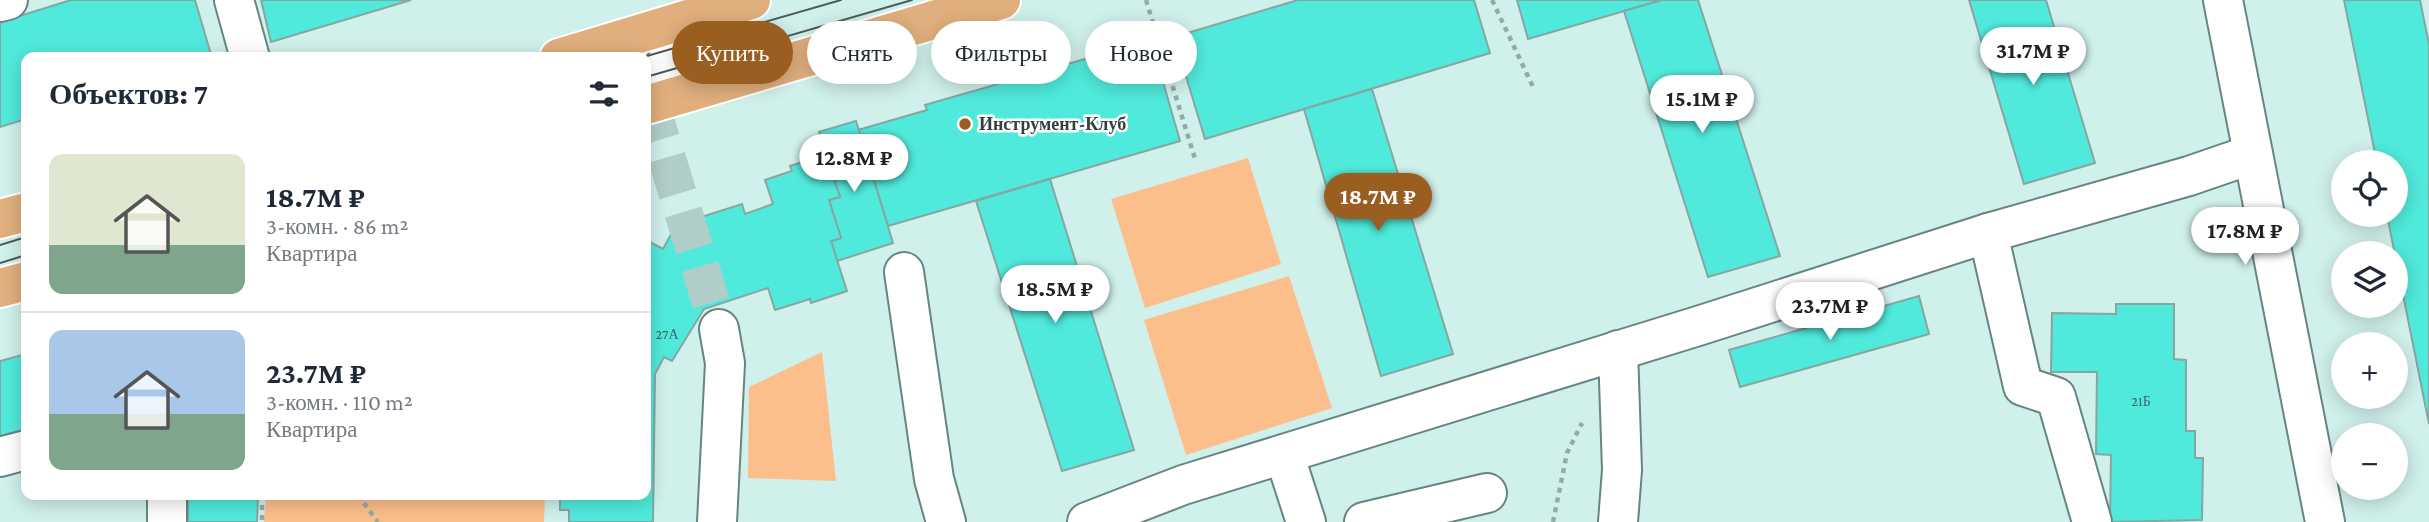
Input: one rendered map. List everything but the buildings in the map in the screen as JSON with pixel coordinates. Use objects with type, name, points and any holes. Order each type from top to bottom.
[{"type":"main road","points":[[579,52],[751,0]]},
{"type":"main road","points":[[651,103],[1000,0]]},
{"type":"main road","points":[[0,219],[21,213]]},
{"type":"main road","points":[[0,288],[21,282]]},
{"type":"street","points":[[0,2],[8,0]]},
{"type":"street","points":[[234,0],[248,52]]},
{"type":"street","points":[[2223,0],[2325,522]]},
{"type":"street","points":[[651,96],[660,73],[695,17]]},
{"type":"street","points":[[1087,522],[1184,485],[1988,233],[2189,176],[2253,154]]},
{"type":"street","points":[[1988,233],[2023,386],[2056,397],[2092,522]]},
{"type":"street","points":[[904,272],[934,479],[946,522]]},
{"type":"street","points":[[717,522],[725,363],[719,329]]},
{"type":"street","points":[[1618,350],[1622,470],[1618,522]]},
{"type":"street","points":[[0,457],[21,451]]},
{"type":"street","points":[[1284,454],[1306,522]]},
{"type":"street","points":[[1364,522],[1487,493]]},
{"type":"street","points":[[167,500],[167,522]]},
{"type":"path","points":[[1146,0],[1196,162]]},
{"type":"path","points":[[1492,0],[1534,89]]},
{"type":"path","points":[[262,500],[262,522]]},
{"type":"path","points":[[362,500],[378,522]]},
{"type":"shaded area","points":[[1248,158],[1281,264],[1145,308],[1111,199]]},
{"type":"shaded area","points":[[1289,276],[1332,408],[1186,455],[1144,320]]},
{"type":"shaded area","points":[[822,352],[836,481],[748,478],[749,387]]},
{"type":"shaded area","points":[[266,500],[545,500],[544,522],[264,522]]},
{"type":"tunnel","points":[[651,106],[719,329]]},
{"type":"tram line","points":[[651,55],[841,0]]},
{"type":"tram line","points":[[651,76],[912,0]]},
{"type":"tram line","points":[[0,245],[21,239]]},
{"type":"tram line","points":[[0,263],[21,257]]},
{"type":"place","name":"Инструмент-Клуб","points":[[965,124]]}]
